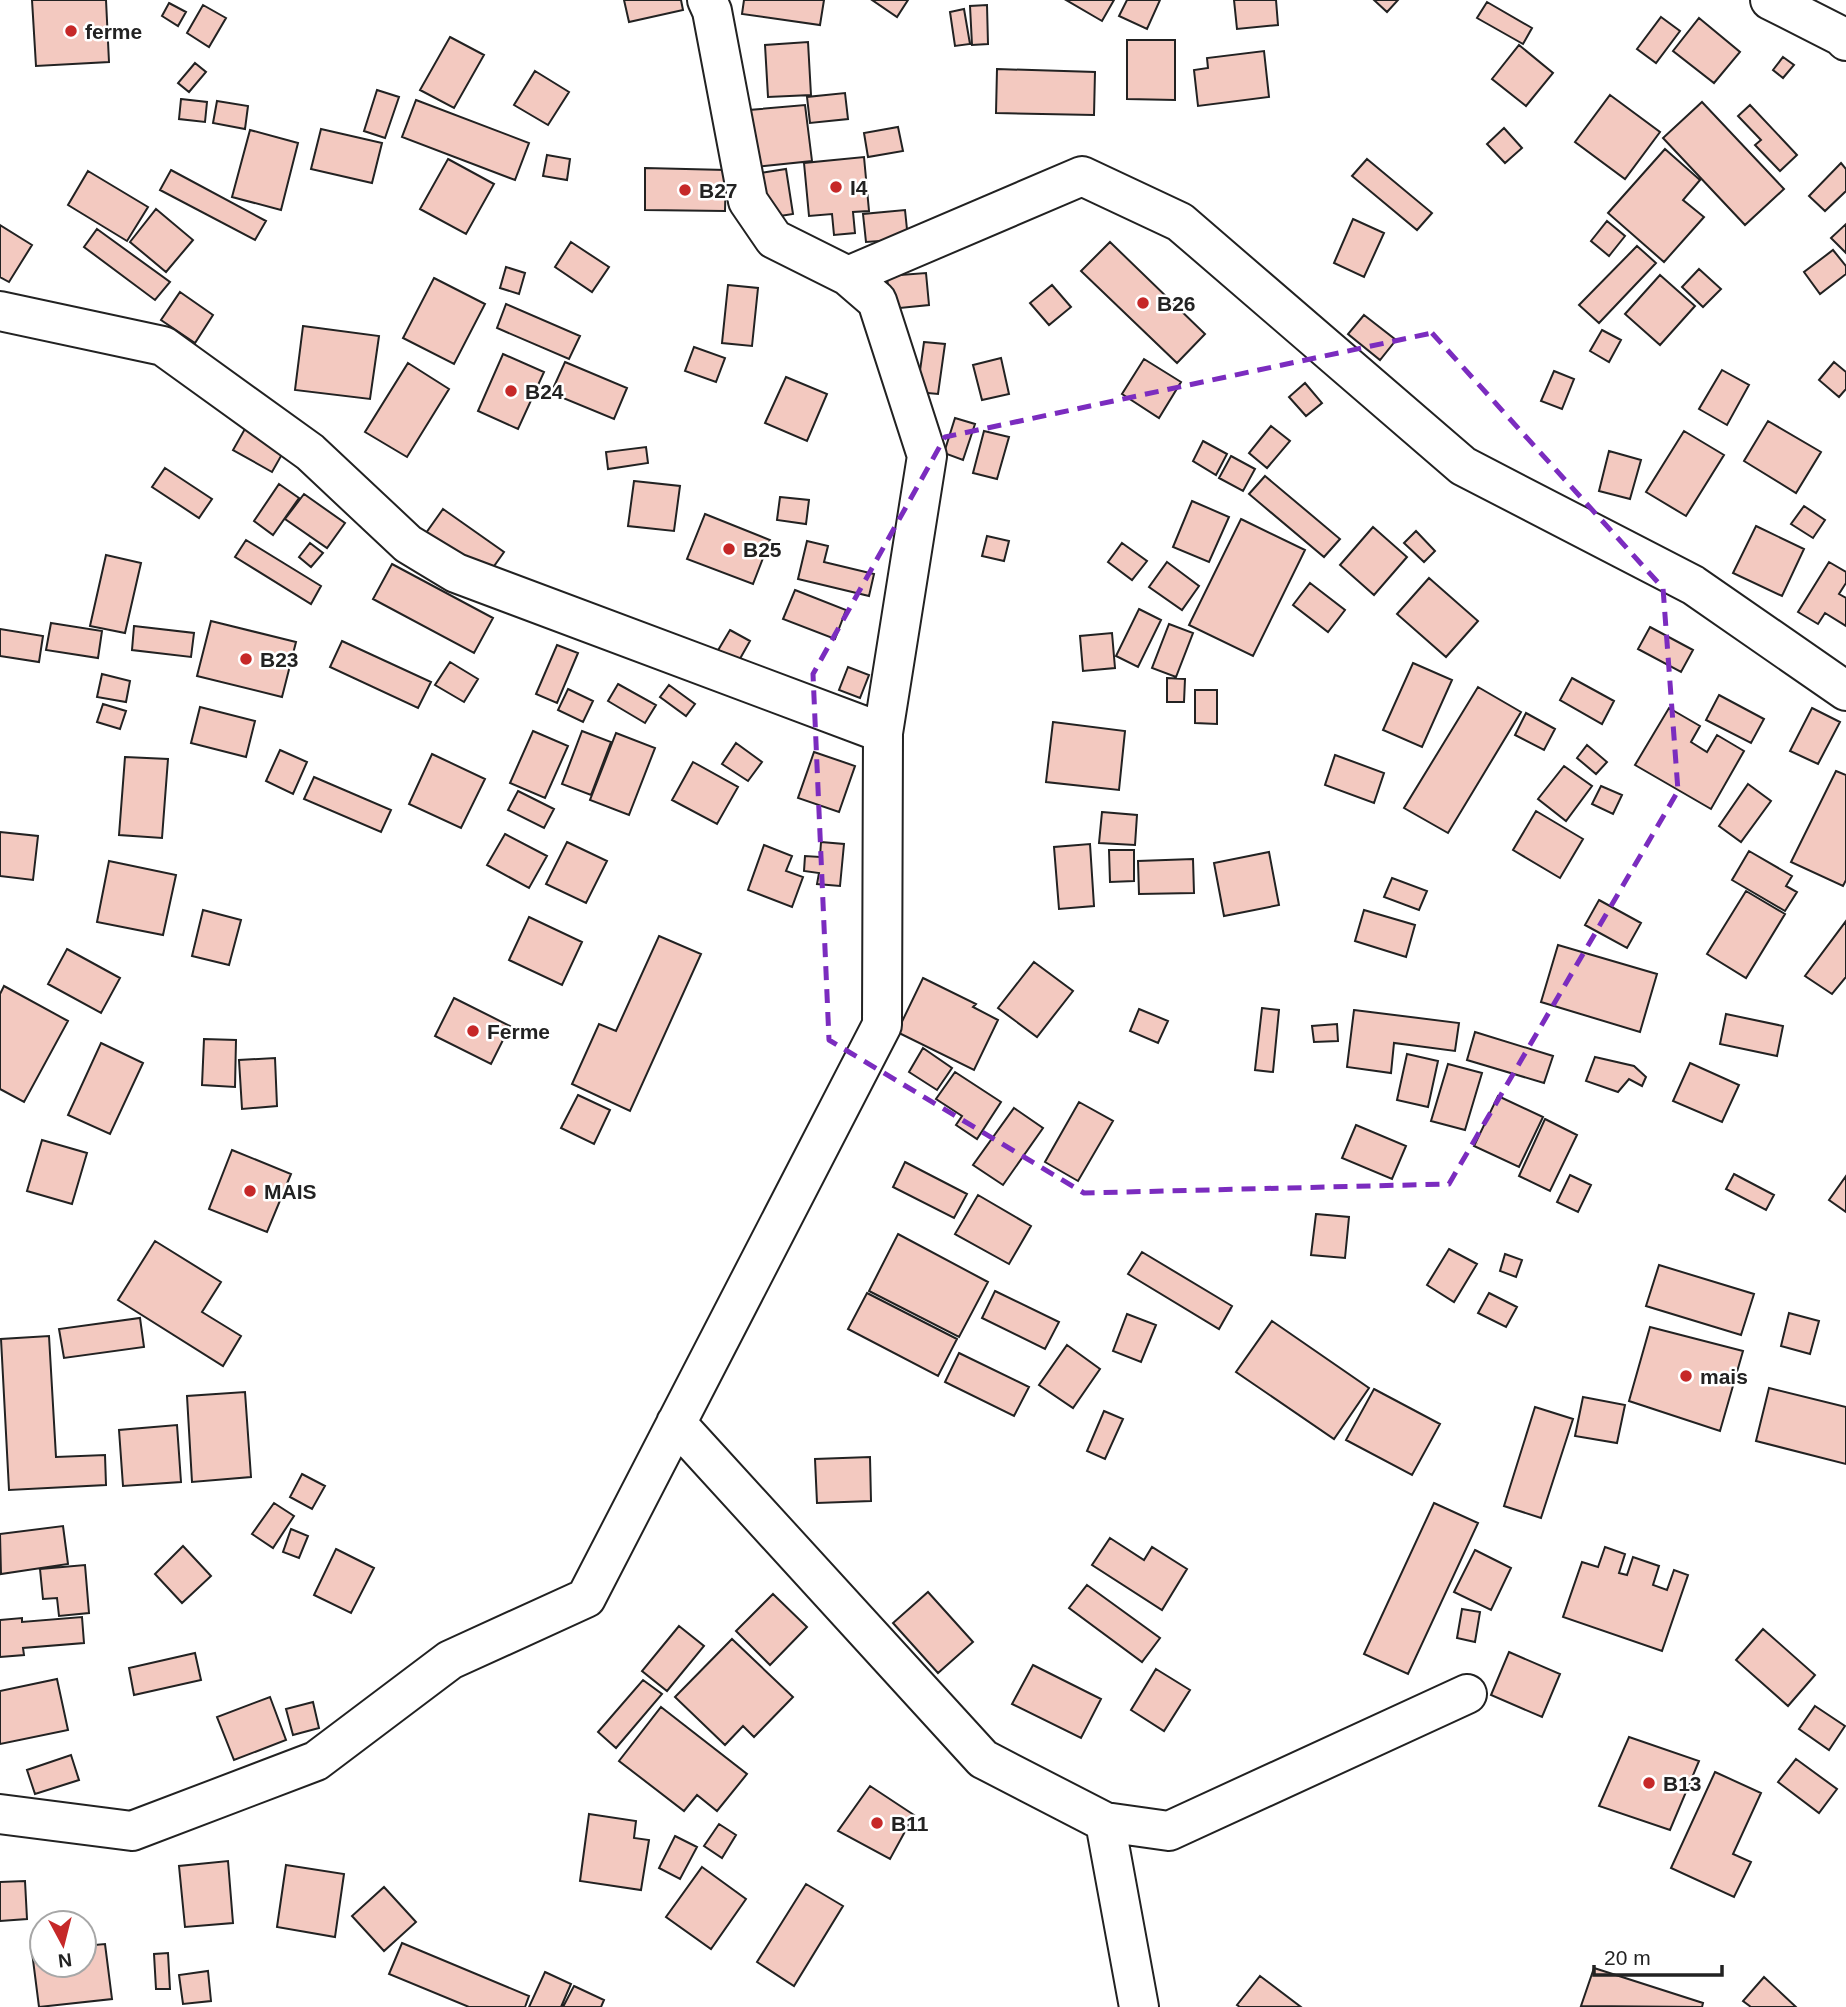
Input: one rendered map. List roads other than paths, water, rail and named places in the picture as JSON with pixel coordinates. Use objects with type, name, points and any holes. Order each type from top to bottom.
[{"type":"street","points":[[0,1814],[132,1831],[316,1761],[450,1660],[586,1598],[882,1025],[883,733],[927,456],[877,301],[848,276],[774,239],[748,201],[712,11],[707,0]]},
{"type":"street","points":[[1770,0],[1845,38]]},
{"type":"street","points":[[848,276],[1082,176],[1180,222],[1463,466],[1693,585],[1846,691]]},
{"type":"street","points":[[0,311],[163,346],[310,452],[408,544],[456,573],[883,733]]},
{"type":"street","points":[[676,1423],[983,1759],[1105,1822],[1169,1831],[1467,1694]]},
{"type":"street","points":[[1105,1822],[1139,2007]]},
{"type":"place","name":"ferme","points":[[71,31]]},
{"type":"place","name":"I4","points":[[836,187]]},
{"type":"place","name":"B27","points":[[685,190]]},
{"type":"place","name":"B26","points":[[1143,303]]},
{"type":"place","name":"B24","points":[[511,391]]},
{"type":"place","name":"B25","points":[[729,549]]},
{"type":"place","name":"B23","points":[[246,659]]},
{"type":"place","name":"Ferme","points":[[473,1031]]},
{"type":"place","name":"MAIS","points":[[250,1191]]},
{"type":"place","name":"mais","points":[[1686,1376]]},
{"type":"place","name":"B13","points":[[1649,1783]]},
{"type":"place","name":"B11","points":[[877,1823]]}]
